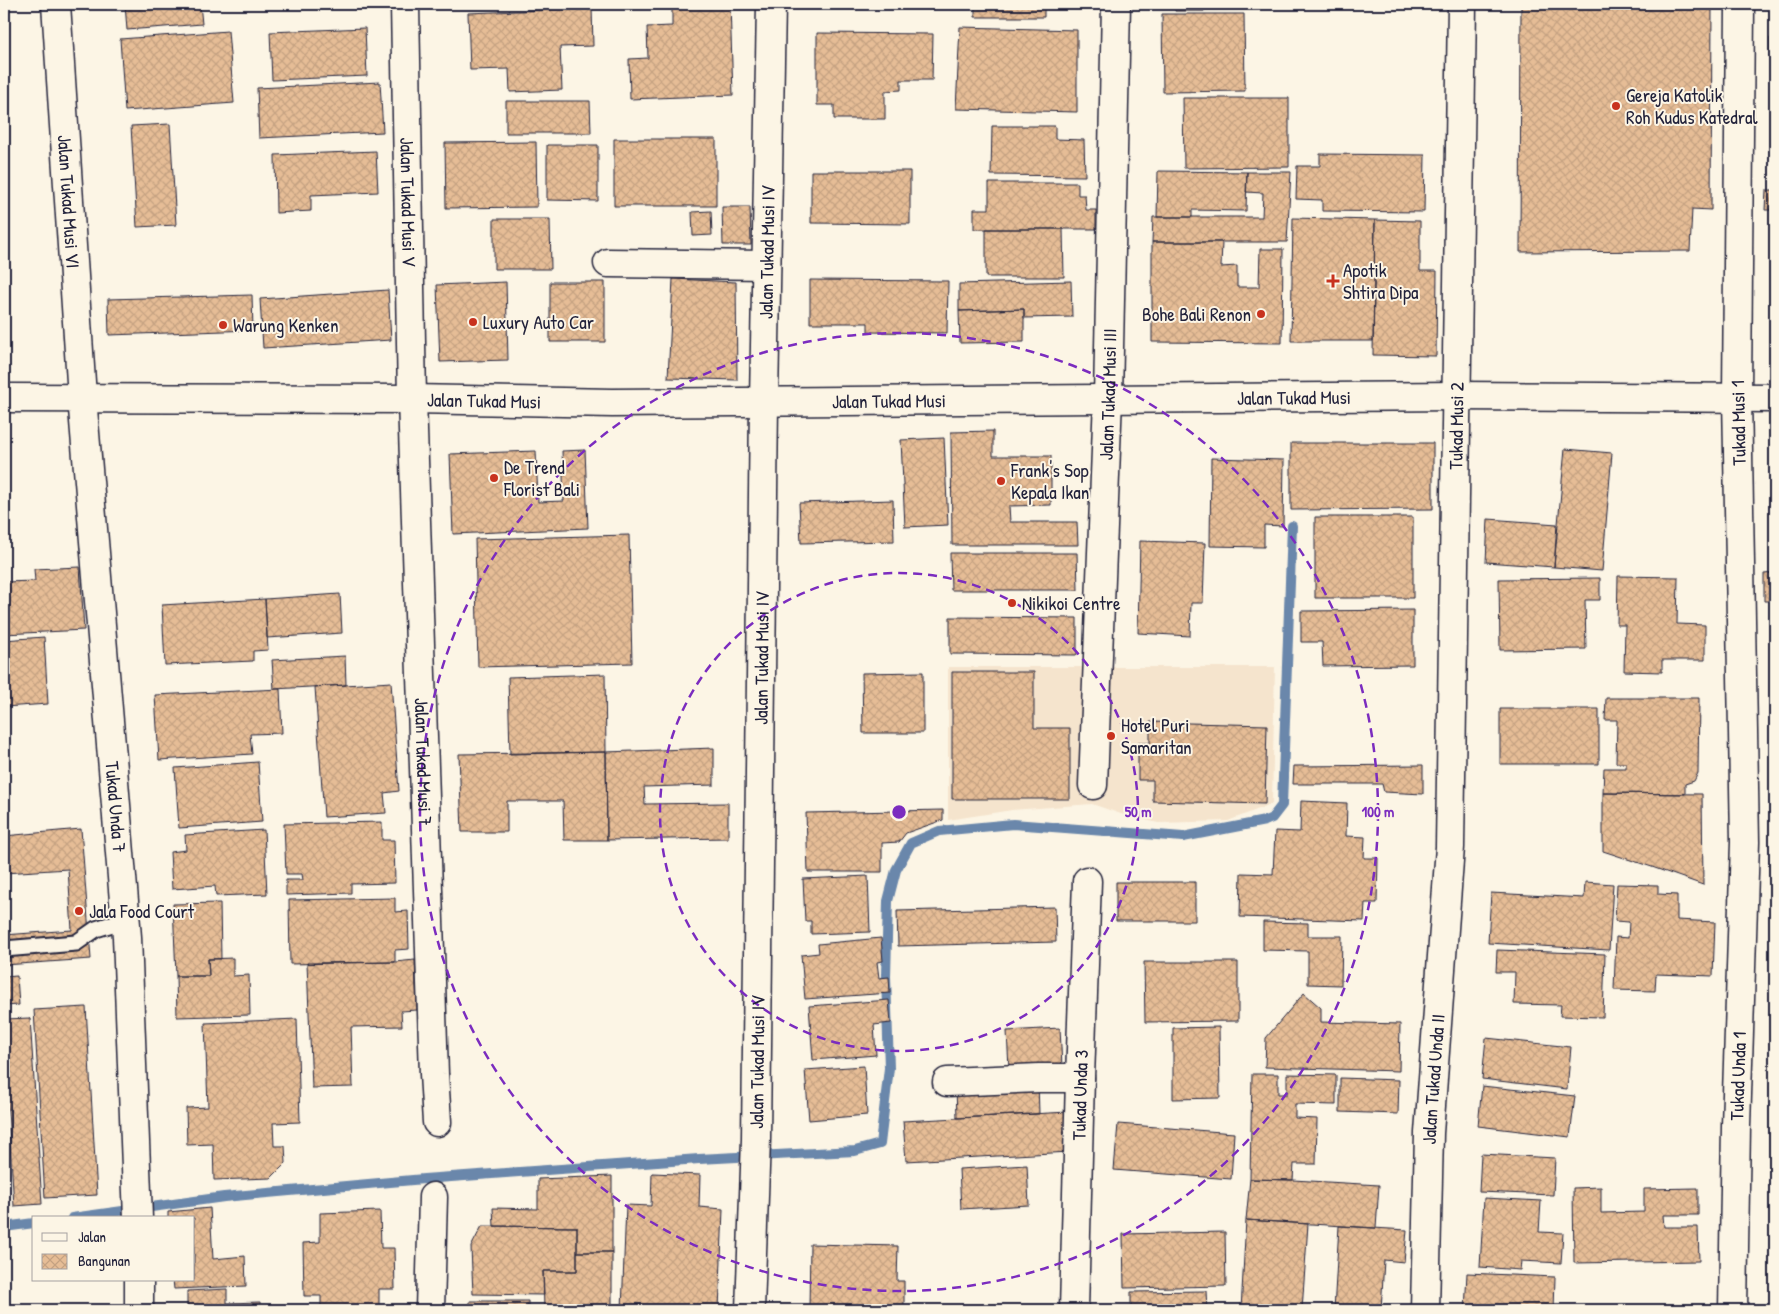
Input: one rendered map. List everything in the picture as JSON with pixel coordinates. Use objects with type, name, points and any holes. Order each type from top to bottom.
[{"type":"street","name":"Jalan Tukad Musi VI","points":[[56,4],[82,397]]},
{"type":"street","name":"Jalan Tukad Musi V","points":[[405,4],[412,399]]},
{"type":"street","name":"Jalan Tukad Musi IV","points":[[750,1310],[756,1150],[764,402],[771,4]]},
{"type":"street","name":"Jalan Tukad Musi III","points":[[1093,785],[1108,398],[1116,4]]},
{"type":"street","name":"Tukad Musi 2","points":[[1450,847],[1462,4]]},
{"type":"street","name":"Tukad Musi 1","points":[[1740,4],[1738,397],[1745,842]]},
{"type":"street","points":[[608,263],[766,265]]},
{"type":"street","name":"Jalan Tukad Musi","points":[[4,398],[412,399],[612,403],[1457,396],[1775,398]]},
{"type":"street","name":"Tukad Unda 7","points":[[82,397],[125,920],[138,1209]]},
{"type":"street","name":"Jalan Tukad Musi 7","points":[[412,399],[433,1064],[437,1122]]},
{"type":"street","name":"Tukad Unda 1","points":[[1733,1310],[1745,842]]},
{"type":"street","name":"Jalan Tukad Unda II","points":[[1425,1310],[1429,1134],[1450,847]]},
{"type":"street","name":"Tukad Unda 3","points":[[1074,1310],[1087,881]]},
{"type":"street","points":[[947,1082],[1080,1078]]},
{"type":"street","points":[[430,1310],[433,1197]]},
{"type":"street","points":[[139,1282],[140,1310]]},
{"type":"lane","points":[[4,949],[76,942],[96,929],[125,920]]},
{"type":"shaded area","name":"Hotel Puri Samaritan","points":[[948,667],[1275,667],[1272,804],[1228,821],[1158,823],[1121,814],[1092,804],[1012,810],[948,820]]},
{"type":"building","points":[[125,4],[200,4],[202,24],[127,30]]},
{"type":"building","points":[[730,4],[733,95],[630,99],[629,59],[648,58],[647,27],[672,26],[672,5]]},
{"type":"building","points":[[975,4],[1044,4],[1044,17],[975,17]]},
{"type":"building","points":[[1175,4],[1204,4],[1204,11],[1175,11]]},
{"type":"building","points":[[1244,4],[1288,4],[1288,7],[1244,6]]},
{"type":"building","name":"Gereja Katolik Roh Kudus Katedral","points":[[1521,4],[1712,4],[1711,210],[1692,209],[1690,251],[1520,252]]},
{"type":"building","points":[[592,8],[593,46],[560,47],[562,90],[510,92],[509,69],[470,70],[468,13]]},
{"type":"building","points":[[1162,14],[1244,14],[1245,91],[1163,92]]},
{"type":"building","points":[[960,27],[1077,30],[1077,112],[956,109]]},
{"type":"building","points":[[365,28],[367,76],[272,80],[270,32]]},
{"type":"building","points":[[228,31],[234,103],[125,111],[120,39]]},
{"type":"building","points":[[817,33],[933,34],[932,80],[901,80],[901,90],[885,91],[885,119],[834,119],[834,105],[817,105]]},
{"type":"building","points":[[1770,38],[1775,38],[1775,65],[1770,65]]},
{"type":"building","points":[[380,82],[383,132],[259,138],[257,88]]},
{"type":"building","points":[[1183,98],[1289,98],[1289,167],[1184,168]]},
{"type":"building","points":[[506,101],[590,101],[591,133],[506,133]]},
{"type":"building","points":[[170,124],[176,225],[137,227],[131,126]]},
{"type":"building","points":[[992,126],[1055,126],[1055,139],[1084,140],[1085,176],[991,175]]},
{"type":"building","points":[[614,139],[716,139],[716,206],[614,206]]},
{"type":"building","points":[[536,142],[537,207],[446,208],[445,143]]},
{"type":"building","points":[[547,145],[598,145],[598,201],[547,200]]},
{"type":"building","points":[[376,151],[378,192],[311,195],[311,211],[276,213],[275,155]]},
{"type":"building","points":[[1320,154],[1425,155],[1424,212],[1322,211],[1322,200],[1296,199],[1297,166],[1320,166]]},
{"type":"building","points":[[811,171],[910,171],[910,224],[811,223]]},
{"type":"building","points":[[1158,171],[1247,172],[1246,211],[1192,210],[1192,217],[1157,217]]},
{"type":"building","points":[[1247,172],[1291,172],[1287,242],[1152,242],[1153,217],[1262,217],[1263,193],[1246,192]]},
{"type":"building","points":[[989,183],[1078,183],[1078,195],[1085,195],[1086,210],[1096,210],[1096,229],[974,229],[974,209],[989,209]]},
{"type":"building","points":[[1766,190],[1775,190],[1775,210],[1765,210]]},
{"type":"building","points":[[722,207],[750,207],[751,245],[723,245]]},
{"type":"building","points":[[711,211],[712,235],[693,236],[692,212]]},
{"type":"building","name":"Apotik Shtira Dipa","points":[[1293,218],[1375,220],[1373,341],[1291,341]]},
{"type":"building","points":[[494,219],[550,219],[551,269],[494,269]]},
{"type":"building","points":[[1375,220],[1420,221],[1420,271],[1437,271],[1436,356],[1373,355]]},
{"type":"building","points":[[986,229],[1063,229],[1064,277],[986,277]]},
{"type":"building","points":[[1152,242],[1222,242],[1221,267],[1237,266],[1237,287],[1259,287],[1260,249],[1283,249],[1282,343],[1152,342]]},
{"type":"building","points":[[673,279],[736,282],[737,380],[668,378]]},
{"type":"building","points":[[810,280],[948,281],[947,333],[868,332],[868,323],[810,323]]},
{"type":"building","points":[[1071,281],[1072,317],[1024,318],[1024,309],[959,311],[959,284]]},
{"type":"building","name":"Luxury Auto Car","points":[[506,282],[508,360],[440,362],[437,285]]},
{"type":"building","points":[[550,282],[605,282],[605,342],[550,342]]},
{"type":"building","points":[[388,290],[391,340],[263,348],[260,299]]},
{"type":"building","points":[[252,295],[253,330],[109,335],[108,299]]},
{"type":"building","points":[[1024,309],[1024,342],[960,343],[959,311]]},
{"type":"building","name":"Frank's Sop Kepala Ikan","points":[[993,431],[993,456],[1051,456],[1051,505],[1009,506],[1010,522],[1077,522],[1078,545],[952,545],[951,432]]},
{"type":"building","points":[[944,438],[948,525],[905,527],[901,440]]},
{"type":"building","points":[[1291,443],[1433,443],[1433,509],[1291,510]]},
{"type":"building","points":[[1565,449],[1612,453],[1602,571],[1554,567]]},
{"type":"building","name":"De Trend Florist Bali","points":[[585,450],[588,528],[453,534],[450,454],[536,451],[538,502],[564,501],[562,451]]},
{"type":"building","points":[[1211,458],[1284,460],[1283,526],[1264,525],[1264,547],[1210,546]]},
{"type":"building","points":[[893,500],[894,541],[801,543],[799,503]]},
{"type":"building","points":[[1315,517],[1413,517],[1413,598],[1315,598]]},
{"type":"building","points":[[1488,519],[1557,524],[1554,567],[1486,562]]},
{"type":"building","points":[[629,535],[632,663],[478,667],[475,539]]},
{"type":"building","points":[[1140,541],[1205,543],[1203,603],[1191,603],[1190,636],[1138,633]]},
{"type":"building","points":[[950,553],[1077,553],[1078,590],[951,590]]},
{"type":"building","points":[[80,567],[84,630],[4,634],[4,582],[35,581],[34,569]]},
{"type":"building","points":[[1775,573],[1775,601],[1764,601],[1764,574]]},
{"type":"building","points":[[1618,576],[1678,577],[1677,624],[1705,625],[1705,660],[1662,660],[1662,672],[1624,671],[1625,625],[1617,625]]},
{"type":"building","points":[[1600,578],[1600,600],[1585,600],[1586,649],[1500,650],[1499,579]]},
{"type":"building","points":[[340,594],[342,633],[267,638],[265,599]]},
{"type":"building","points":[[265,599],[268,650],[253,651],[253,661],[165,665],[162,605]]},
{"type":"building","points":[[1413,610],[1413,665],[1323,666],[1322,642],[1301,642],[1301,611]]},
{"type":"building","points":[[950,617],[1077,618],[1077,655],[950,654]]},
{"type":"building","points":[[44,637],[48,704],[4,707],[4,640]]},
{"type":"building","points":[[345,656],[346,685],[274,689],[272,660]]},
{"type":"building","points":[[923,672],[923,733],[863,733],[862,673]]},
{"type":"building","points":[[952,672],[1034,672],[1034,728],[1070,728],[1070,799],[952,799]]},
{"type":"building","points":[[605,674],[606,752],[510,754],[508,677]]},
{"type":"building","points":[[391,682],[399,791],[384,793],[386,813],[324,817],[315,687]]},
{"type":"building","points":[[280,689],[282,733],[250,734],[252,754],[159,760],[155,695]]},
{"type":"building","points":[[1606,698],[1699,698],[1698,773],[1694,781],[1685,784],[1685,794],[1603,793],[1604,768],[1626,768],[1626,763],[1616,763],[1617,720],[1605,720]]},
{"type":"building","points":[[1500,709],[1599,709],[1599,764],[1500,764]]},
{"type":"building","points":[[1150,722],[1267,725],[1265,804],[1153,801],[1153,780],[1138,780],[1138,743],[1150,743]]},
{"type":"building","points":[[714,748],[714,785],[644,787],[645,804],[728,803],[728,838],[607,840],[606,752]]},
{"type":"building","points":[[606,752],[607,840],[564,840],[563,801],[507,801],[507,832],[462,832],[459,754]]},
{"type":"building","points":[[258,762],[262,822],[179,828],[175,768]]},
{"type":"building","points":[[1423,765],[1423,794],[1384,792],[1382,784],[1293,784],[1294,766]]},
{"type":"building","points":[[1603,793],[1702,794],[1703,885],[1603,851]]},
{"type":"building","points":[[1301,801],[1347,803],[1346,836],[1365,837],[1364,858],[1378,858],[1377,903],[1365,903],[1364,921],[1240,917],[1241,873],[1273,874],[1275,831],[1300,832]]},
{"type":"building","points":[[943,810],[943,820],[906,833],[899,842],[882,843],[882,872],[808,872],[806,813]]},
{"type":"building","points":[[382,822],[382,840],[394,840],[395,883],[351,884],[351,893],[286,895],[286,880],[303,880],[302,874],[286,874],[284,824]]},
{"type":"building","name":"Jala Food Court","points":[[81,829],[91,959],[4,965],[4,935],[72,930],[68,869],[4,873],[4,836]]},
{"type":"building","points":[[264,830],[267,894],[216,896],[215,886],[172,889],[170,852],[186,850],[185,835]]},
{"type":"building","points":[[868,876],[870,932],[811,934],[811,921],[805,921],[803,879]]},
{"type":"building","points":[[1116,882],[1195,882],[1195,921],[1116,921]]},
{"type":"building","points":[[1585,882],[1613,884],[1609,950],[1488,943],[1491,893],[1584,898]]},
{"type":"building","points":[[1617,884],[1658,885],[1658,894],[1677,895],[1677,920],[1715,922],[1713,976],[1656,974],[1655,991],[1614,990],[1616,937],[1628,938],[1629,922],[1615,921]]},
{"type":"building","points":[[395,898],[395,912],[408,911],[409,949],[395,950],[395,962],[290,964],[289,900]]},
{"type":"building","points":[[220,903],[221,959],[208,959],[209,976],[176,976],[173,904]]},
{"type":"building","points":[[1055,907],[1056,942],[898,946],[897,911]]},
{"type":"building","points":[[1263,922],[1308,923],[1308,936],[1342,936],[1341,985],[1308,984],[1308,951],[1263,950]]},
{"type":"building","points":[[881,938],[883,961],[877,962],[879,978],[889,977],[890,993],[805,999],[801,955],[819,953],[818,944]]},
{"type":"building","points":[[1497,950],[1605,954],[1603,1017],[1560,1016],[1561,1005],[1514,1004],[1515,972],[1496,972]]},
{"type":"building","points":[[233,958],[233,976],[249,975],[250,1015],[177,1017],[176,976],[209,976],[208,959]]},
{"type":"building","points":[[415,960],[417,1010],[401,1011],[402,1026],[351,1027],[353,1087],[312,1088],[307,963]]},
{"type":"building","points":[[1144,962],[1238,962],[1238,1021],[1145,1022]]},
{"type":"building","points":[[17,976],[19,1005],[4,1006],[4,977]]},
{"type":"building","points":[[1304,993],[1321,1008],[1321,1022],[1400,1024],[1399,1071],[1265,1067],[1266,1038]]},
{"type":"building","points":[[889,1000],[891,1023],[874,1025],[876,1055],[813,1060],[809,1006]]},
{"type":"building","points":[[86,1007],[97,1195],[45,1198],[34,1010]]},
{"type":"building","points":[[1775,1010],[1775,1050],[1771,1049]]},
{"type":"building","points":[[30,1018],[42,1204],[14,1206],[4,1019]]},
{"type":"building","points":[[297,1019],[300,1122],[273,1123],[274,1146],[285,1146],[286,1163],[271,1178],[214,1180],[213,1144],[187,1145],[186,1108],[208,1107],[205,1023]]},
{"type":"building","points":[[1219,1027],[1220,1098],[1173,1099],[1173,1028]]},
{"type":"building","points":[[1060,1028],[1062,1067],[1009,1069],[1007,1031]]},
{"type":"building","points":[[1486,1038],[1571,1047],[1567,1089],[1482,1079]]},
{"type":"building","points":[[864,1066],[867,1115],[809,1120],[805,1070]]},
{"type":"building","points":[[1252,1074],[1278,1074],[1278,1094],[1287,1094],[1287,1074],[1336,1075],[1336,1105],[1295,1104],[1295,1118],[1317,1119],[1316,1164],[1294,1164],[1293,1180],[1250,1179]]},
{"type":"building","points":[[1340,1078],[1399,1080],[1398,1114],[1340,1112]]},
{"type":"building","points":[[1038,1082],[1039,1114],[957,1118],[956,1086]]},
{"type":"building","points":[[1482,1086],[1575,1096],[1570,1137],[1478,1126]]},
{"type":"building","points":[[1068,1112],[1070,1152],[906,1161],[903,1121]]},
{"type":"building","points":[[1118,1124],[1234,1133],[1231,1179],[1114,1170]]},
{"type":"building","points":[[1481,1154],[1555,1158],[1553,1195],[1479,1192]]},
{"type":"building","points":[[1027,1165],[1029,1205],[961,1209],[959,1169]]},
{"type":"building","points":[[4,1172],[6,1198],[4,1199]]},
{"type":"building","points":[[652,1173],[700,1175],[699,1207],[723,1209],[719,1310],[622,1310],[626,1205],[651,1206]]},
{"type":"building","points":[[612,1176],[612,1252],[577,1252],[577,1227],[494,1226],[493,1208],[538,1209],[538,1179]]},
{"type":"building","points":[[1250,1179],[1379,1185],[1376,1228],[1246,1220]]},
{"type":"building","points":[[1601,1187],[1601,1213],[1644,1212],[1644,1189],[1698,1188],[1698,1215],[1663,1215],[1664,1227],[1698,1227],[1699,1261],[1574,1263],[1573,1188]]},
{"type":"building","points":[[1484,1198],[1541,1201],[1539,1232],[1563,1233],[1561,1263],[1521,1261],[1520,1270],[1480,1267]]},
{"type":"building","points":[[210,1208],[213,1259],[245,1256],[246,1286],[174,1289],[173,1282],[195,1282],[195,1216],[168,1216],[168,1212]]},
{"type":"building","points":[[380,1211],[381,1248],[394,1248],[395,1289],[379,1289],[379,1308],[321,1309],[321,1296],[304,1296],[303,1243],[320,1242],[320,1213]]},
{"type":"building","points":[[1246,1220],[1308,1224],[1302,1310],[1241,1310]]},
{"type":"building","points":[[482,1226],[577,1227],[577,1271],[543,1271],[544,1295],[473,1294],[471,1247]]},
{"type":"building","points":[[1339,1226],[1407,1230],[1404,1262],[1384,1260],[1381,1310],[1334,1310]]},
{"type":"building","points":[[1225,1232],[1226,1286],[1124,1288],[1123,1234]]},
{"type":"building","points":[[810,1244],[898,1246],[897,1281],[904,1281],[904,1310],[809,1310]]},
{"type":"building","points":[[577,1252],[612,1252],[612,1310],[544,1310],[543,1271],[577,1271]]},
{"type":"building","points":[[1467,1273],[1555,1277],[1554,1310],[1465,1310]]},
{"type":"building","points":[[227,1289],[227,1303],[260,1302],[260,1310],[187,1310],[187,1291]]},
{"type":"building","points":[[1206,1291],[1207,1310],[1131,1310],[1131,1292]]},
{"type":"building","points":[[470,1301],[528,1301],[528,1310],[470,1310]]},
{"type":"waterway","points":[[86,1216],[224,1197],[424,1179],[699,1159],[855,1151],[880,1144],[889,1068],[886,976],[888,901],[896,870],[911,843],[939,831],[1013,824],[1183,837],[1265,821],[1272,818],[1282,805],[1292,526]]},
{"type":"waterway","points":[[4,1227],[32,1223]]},
{"type":"place","name":"Gereja Katolik Roh Kudus Katedral","points":[[1616,106]]},
{"type":"place","name":"Apotik Shtira Dipa","points":[[1333,281]]},
{"type":"place","name":"Bohe Bali Renon","points":[[1261,314]]},
{"type":"place","name":"Luxury Auto Car","points":[[473,322]]},
{"type":"place","name":"Warung Kenken","points":[[223,325]]},
{"type":"place","name":"De Trend Florist Bali","points":[[494,478]]},
{"type":"place","name":"Frank's Sop Kepala Ikan","points":[[1001,481]]},
{"type":"place","name":"Nikikoi Centre","points":[[1012,603]]},
{"type":"place","name":"Hotel Puri Samaritan","points":[[1111,736]]},
{"type":"place","name":"Jala Food Court","points":[[79,911]]}]
